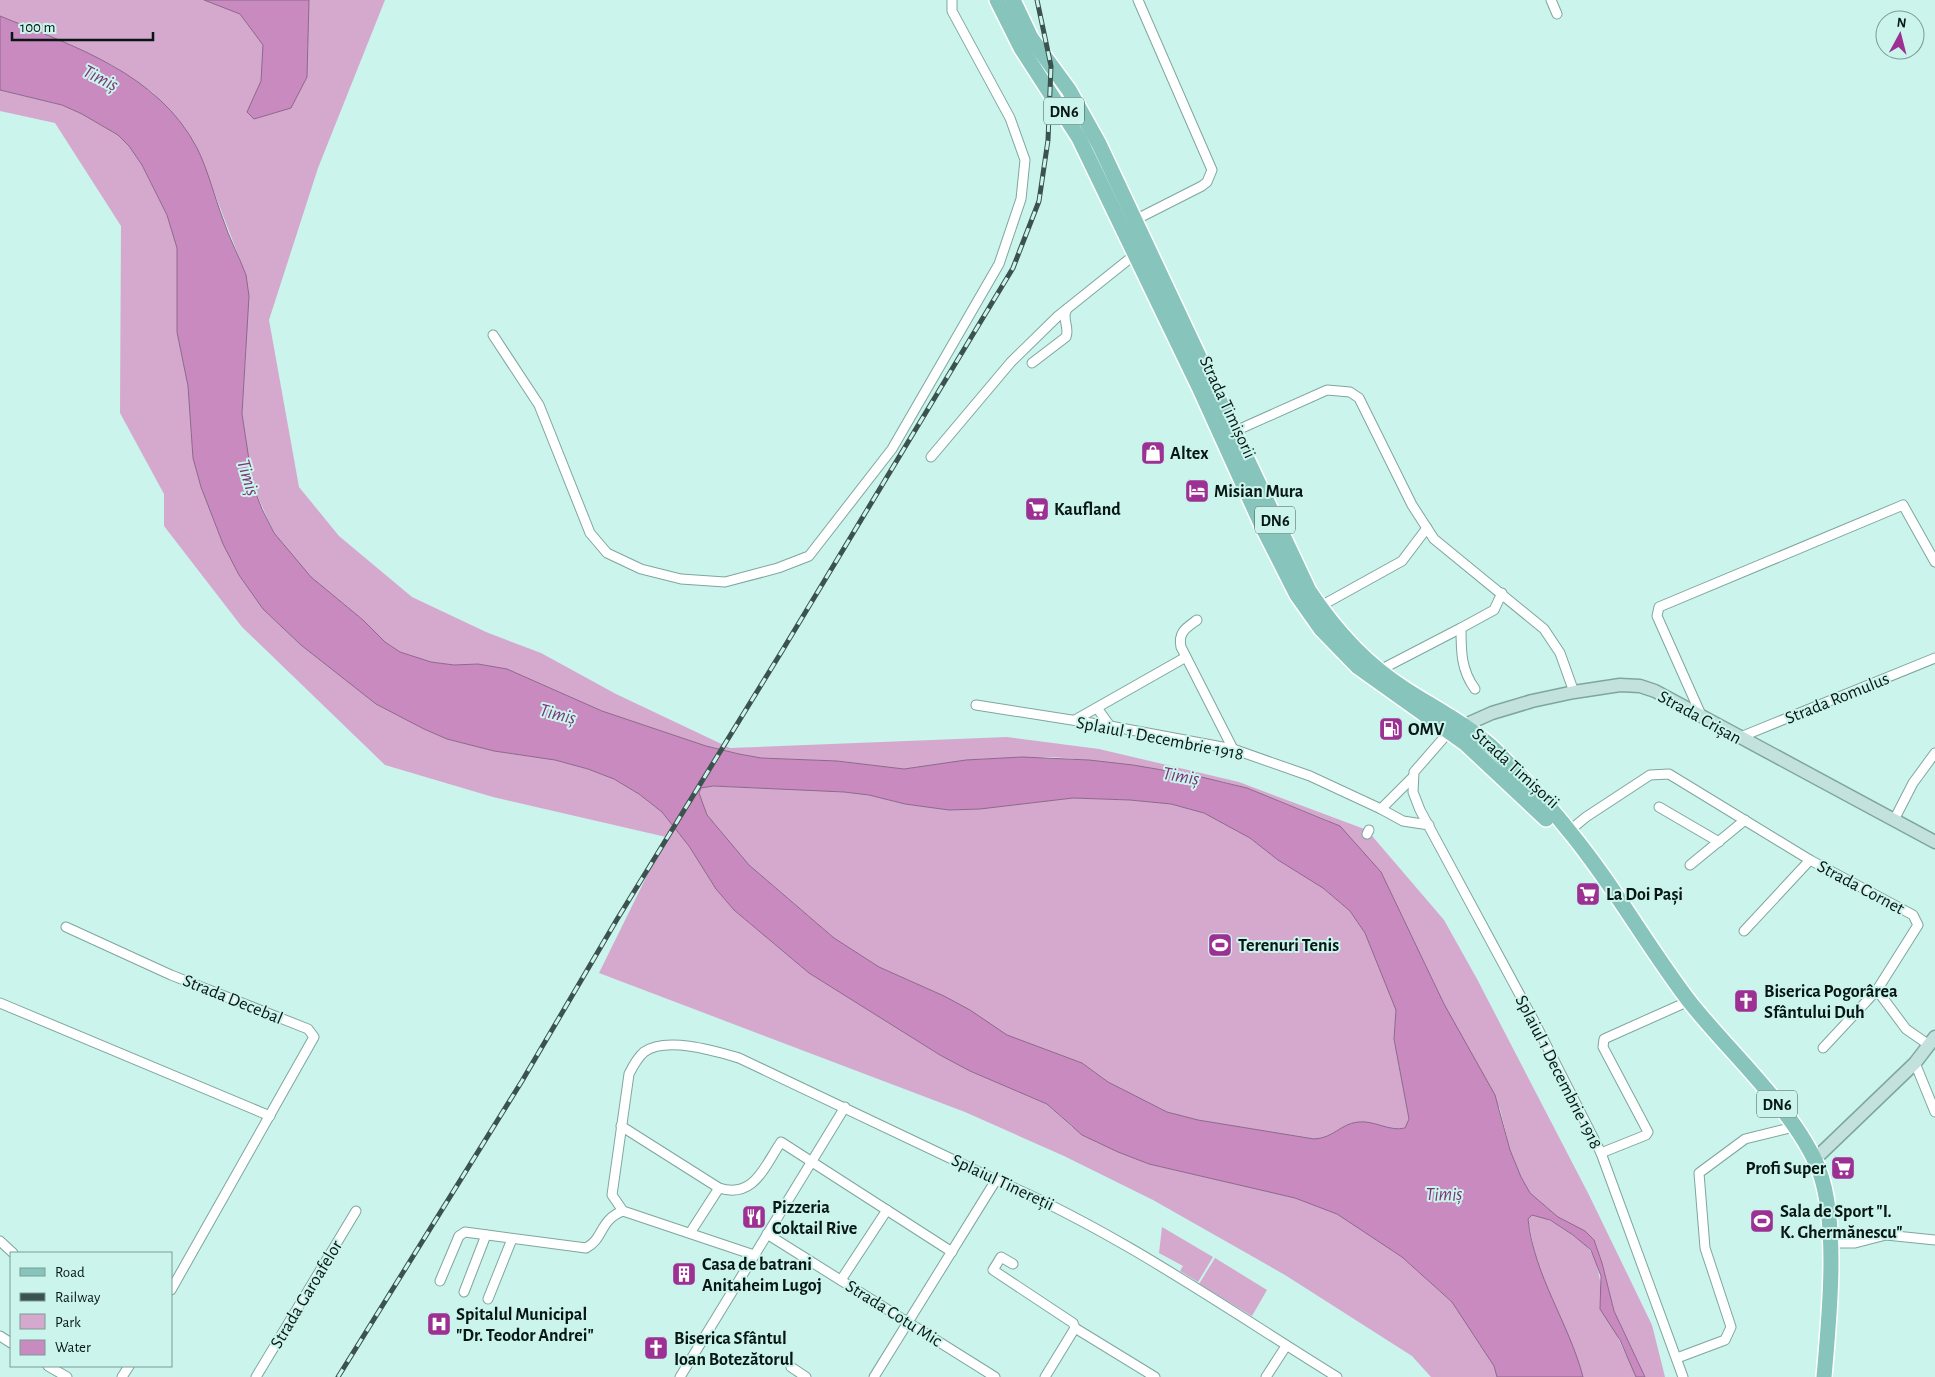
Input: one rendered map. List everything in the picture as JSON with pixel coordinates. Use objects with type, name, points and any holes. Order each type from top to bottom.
[{"type":"main road","name":"Strada Timișorii","points":[[996,0],[1021,48],[1079,138],[1128,224],[1233,432],[1309,591],[1319,607],[1352,649],[1402,688],[1463,724],[1495,751],[1569,831],[1689,1001],[1794,1127],[1814,1160],[1826,1199],[1830,1243],[1829,1320],[1824,1377]]},
{"type":"main road","name":"Strada Timișorii","points":[[1014,0],[1031,38],[1084,116],[1128,224]]},
{"type":"main road","name":"Strada Timișorii","points":[[1141,250],[1199,387],[1263,528],[1297,595],[1321,629],[1358,667],[1484,759],[1602,878]]},
{"type":"street","points":[[493,335],[539,405],[590,533],[607,553],[641,570],[681,579],[724,582],[778,568],[809,556],[892,449],[999,264],[1021,199],[1025,160],[1013,126],[952,11],[952,0]]},
{"type":"street","points":[[1128,224],[1202,186],[1207,182],[1212,170],[1138,0]]},
{"type":"street","points":[[1551,0],[1557,14]]},
{"type":"street","points":[[930,457],[1011,362],[1068,308],[1141,250]]},
{"type":"street","points":[[1032,363],[1066,337],[1068,332],[1064,315],[1068,308]]},
{"type":"street","points":[[1233,432],[1327,390],[1350,392],[1359,398],[1412,506],[1434,539],[1544,629],[1560,653],[1574,692]]},
{"type":"street","points":[[1702,717],[1657,616],[1660,608],[1903,505],[1931,544],[1935,562]]},
{"type":"street","points":[[1319,607],[1402,560],[1427,528]]},
{"type":"street","points":[[1380,670],[1494,610],[1502,593]]},
{"type":"street","points":[[1197,620],[1183,631],[1179,639],[1186,657],[1233,749]]},
{"type":"street","points":[[1461,628],[1463,665],[1467,677],[1475,689]]},
{"type":"street","points":[[1075,720],[1186,657]]},
{"type":"street","name":"Strada Romulus","points":[[1738,738],[1935,658]]},
{"type":"street","name":"Strada Crișan","points":[[1448,733],[1463,724],[1532,701],[1620,685],[1640,686],[1655,691],[1738,738],[1935,842]]},
{"type":"street","name":"Splaiul 1 Decembrie 1918","points":[[976,706],[1075,720],[1233,749],[1310,776],[1403,821],[1428,825]]},
{"type":"street","points":[[1097,708],[1110,726]]},
{"type":"street","points":[[1381,809],[1412,778],[1414,772],[1448,733]]},
{"type":"street","points":[[1894,820],[1913,783],[1935,753]]},
{"type":"street","name":"Strada Cornet","points":[[1569,831],[1586,817],[1650,775],[1659,773],[1669,774],[1810,860],[1913,915],[1917,920],[1918,926],[1877,990],[1823,1048]]},
{"type":"street","name":"Splaiul 1 Decembrie 1918","points":[[1412,778],[1413,792],[1428,825],[1534,1021],[1601,1153],[1684,1377]]},
{"type":"street","points":[[1659,806],[1718,842]]},
{"type":"street","points":[[1690,865],[1746,820]]},
{"type":"street","name":"Strada Cornet","points":[[1744,931],[1810,860]]},
{"type":"street","name":"Strada Decebal","points":[[66,928],[171,975],[308,1029],[314,1037],[172,1288]]},
{"type":"street","points":[[1814,1160],[1915,1063],[1932,1041],[1906,1029],[1877,990]]},
{"type":"street","points":[[1601,1153],[1646,1135],[1648,1132],[1603,1047],[1604,1039],[1689,1001]]},
{"type":"street","points":[[0,1003],[270,1116]]},
{"type":"street","name":"Splaiul Tinereții","points":[[621,1126],[629,1074],[636,1061],[646,1051],[669,1045],[695,1046],[739,1058],[1087,1222],[1337,1377]]},
{"type":"street","points":[[1915,1063],[1931,1092],[1935,1112]]},
{"type":"street","points":[[680,1377],[845,1107]]},
{"type":"street","points":[[754,1255],[623,1211],[612,1195],[621,1126],[719,1188],[738,1192],[754,1182],[781,1142],[952,1252]]},
{"type":"street","points":[[1677,1358],[1725,1340],[1731,1327],[1705,1248],[1699,1173],[1745,1139],[1794,1127]]},
{"type":"street","points":[[874,1377],[996,1180]]},
{"type":"street","points":[[690,1233],[719,1188]]},
{"type":"street","points":[[841,1280],[887,1210]]},
{"type":"street","name":"Strada Garoafelor","points":[[256,1377],[356,1211]]},
{"type":"street","points":[[440,1281],[459,1236],[465,1232],[586,1248],[594,1245],[607,1219],[623,1211]]},
{"type":"street","name":"Strada Cotu Mic","points":[[767,1234],[996,1377]]},
{"type":"street","points":[[464,1292],[486,1235]]},
{"type":"street","points":[[1830,1243],[1855,1243],[1886,1235],[1935,1240]]},
{"type":"street","points":[[488,1299],[512,1239]]},
{"type":"street","points":[[0,1241],[12,1252]]},
{"type":"street","points":[[1013,1264],[1002,1257],[993,1270],[1073,1323],[1075,1328],[1155,1377]]},
{"type":"street","points":[[1045,1377],[1075,1328]]},
{"type":"street","points":[[1266,1377],[1286,1346]]},
{"type":"street","points":[[50,1367],[67,1377]]},
{"type":"street","points":[[791,1367],[806,1377]]},
{"type":"green space","points":[[0,0],[385,0],[318,168],[269,320],[299,487],[339,536],[412,597],[486,632],[541,653],[616,694],[730,748],[1007,737],[1099,749],[1239,782],[1367,830],[1444,920],[1477,979],[1589,1195],[1652,1325],[1665,1377],[1645,1377],[1614,1311],[1594,1240],[1558,1217],[1530,1193],[1521,1178],[1510,1150],[1500,1109],[1444,1004],[1381,872],[1327,820],[1247,788],[1224,782],[1133,765],[1089,760],[1051,757],[980,759],[904,769],[837,761],[761,758],[739,754],[706,746],[602,711],[507,669],[478,664],[454,665],[431,662],[400,652],[385,642],[363,620],[311,577],[295,560],[274,533],[253,486],[242,414],[246,350],[246,275],[197,148],[181,124],[152,92],[112,65],[0,16]]},
{"type":"green space","points":[[0,90],[62,105],[82,114],[118,135],[129,146],[142,165],[167,215],[177,248],[177,332],[188,386],[193,458],[201,487],[223,544],[239,575],[263,609],[301,645],[376,704],[424,729],[447,739],[494,751],[555,760],[588,769],[614,779],[639,794],[662,812],[689,846],[716,889],[734,910],[809,973],[940,1055],[970,1071],[1047,1104],[1072,1127],[1118,1152],[1149,1164],[1295,1198],[1337,1214],[1402,1257],[1453,1303],[1494,1366],[1497,1377],[1431,1377],[1412,1356],[1285,1275],[1153,1200],[1064,1156],[965,1112],[599,973],[666,837],[493,797],[385,765],[242,627],[164,526],[164,494],[120,413],[121,226],[55,123],[0,111]]},
{"type":"green space","points":[[705,786],[844,792],[869,795],[905,804],[949,810],[980,809],[1073,798],[1171,804],[1204,813],[1250,838],[1278,860],[1323,888],[1350,911],[1365,933],[1396,1010],[1394,1039],[1409,1119],[1405,1128],[1399,1129],[1358,1122],[1346,1125],[1327,1136],[1314,1139],[1198,1120],[1167,1112],[1108,1082],[1082,1063],[1007,1035],[944,996],[879,967],[834,938],[749,865],[707,815],[699,793],[701,788]]},
{"type":"green space","points":[[1532,1215],[1556,1224],[1581,1241],[1591,1252],[1597,1266],[1606,1307],[1636,1377],[1583,1377],[1537,1264],[1528,1219]]},
{"type":"green space","points":[[1162,1227],[1213,1257],[1198,1282],[1180,1271],[1183,1266],[1159,1253]]},
{"type":"green space","points":[[1215,1258],[1267,1290],[1252,1316],[1199,1284]]},
{"type":"water","points":[[204,0],[309,0],[307,77],[291,108],[254,119],[247,112],[261,81],[263,45],[240,14]]},
{"type":"water","name":"Timiș","points":[[0,16],[84,51],[111,65],[137,81],[160,100],[180,122],[201,156],[225,226],[246,275],[249,296],[242,414],[253,486],[262,509],[274,533],[311,577],[363,620],[385,642],[400,652],[431,662],[454,665],[478,664],[507,669],[602,711],[706,746],[739,754],[761,758],[837,761],[904,769],[966,760],[1022,757],[1089,760],[1133,765],[1197,776],[1247,788],[1340,826],[1381,872],[1444,1004],[1495,1095],[1510,1150],[1530,1193],[1558,1217],[1585,1231],[1594,1240],[1614,1311],[1645,1377],[1636,1377],[1620,1340],[1600,1309],[1601,1276],[1591,1250],[1550,1220],[1532,1215],[1528,1219],[1537,1260],[1577,1357],[1583,1377],[1497,1377],[1494,1366],[1452,1302],[1402,1257],[1337,1214],[1295,1198],[1149,1164],[1118,1152],[1082,1135],[1047,1104],[970,1071],[940,1055],[809,973],[734,910],[716,889],[689,846],[662,812],[639,794],[614,779],[588,769],[555,760],[494,751],[447,739],[376,704],[301,645],[263,609],[239,575],[223,544],[201,487],[193,458],[188,386],[177,332],[177,248],[167,215],[142,165],[129,146],[118,135],[82,114],[62,105],[0,90]],"holes":[[[713,786],[844,792],[869,795],[905,804],[949,810],[980,809],[1073,798],[1171,804],[1204,813],[1250,838],[1278,860],[1323,888],[1350,911],[1365,933],[1396,1010],[1394,1039],[1409,1119],[1405,1128],[1399,1129],[1358,1122],[1346,1125],[1327,1136],[1314,1139],[1198,1120],[1167,1112],[1108,1082],[1082,1063],[1007,1035],[970,1010],[944,996],[879,967],[834,938],[749,865],[707,815],[699,793],[701,788]]]},
{"type":"railway","points":[[338,1377],[522,1081],[616,921],[782,651],[1013,268],[1039,201],[1048,140],[1051,66],[1037,0]]},
{"type":"place","name":"Altex","points":[[1153,453]]},
{"type":"place","name":"Misian Mura","points":[[1197,491]]},
{"type":"place","name":"Kaufland","points":[[1037,509]]},
{"type":"place","name":"OMV","points":[[1391,729]]},
{"type":"place","name":"La Doi Pași","points":[[1588,894]]},
{"type":"place","name":"Terenuri Tenis","points":[[1220,945]]},
{"type":"place","name":"Biserica Pogorârea Sfântului Duh","points":[[1746,1001]]},
{"type":"place","name":"Profi Super","points":[[1843,1168]]},
{"type":"place","name":"Pizzeria Coktail Rive","points":[[754,1217]]},
{"type":"place","name":"Sala de Sport \"I. K. Ghermănescu\"","points":[[1762,1221]]},
{"type":"place","name":"Casa de batrani Anitaheim Lugoj","points":[[684,1274]]},
{"type":"place","name":"Spitalul Municipal \"Dr. Teodor Andrei\"","points":[[439,1324]]},
{"type":"place","name":"Biserica Sfântul Ioan Botezătorul","points":[[656,1348]]}]
